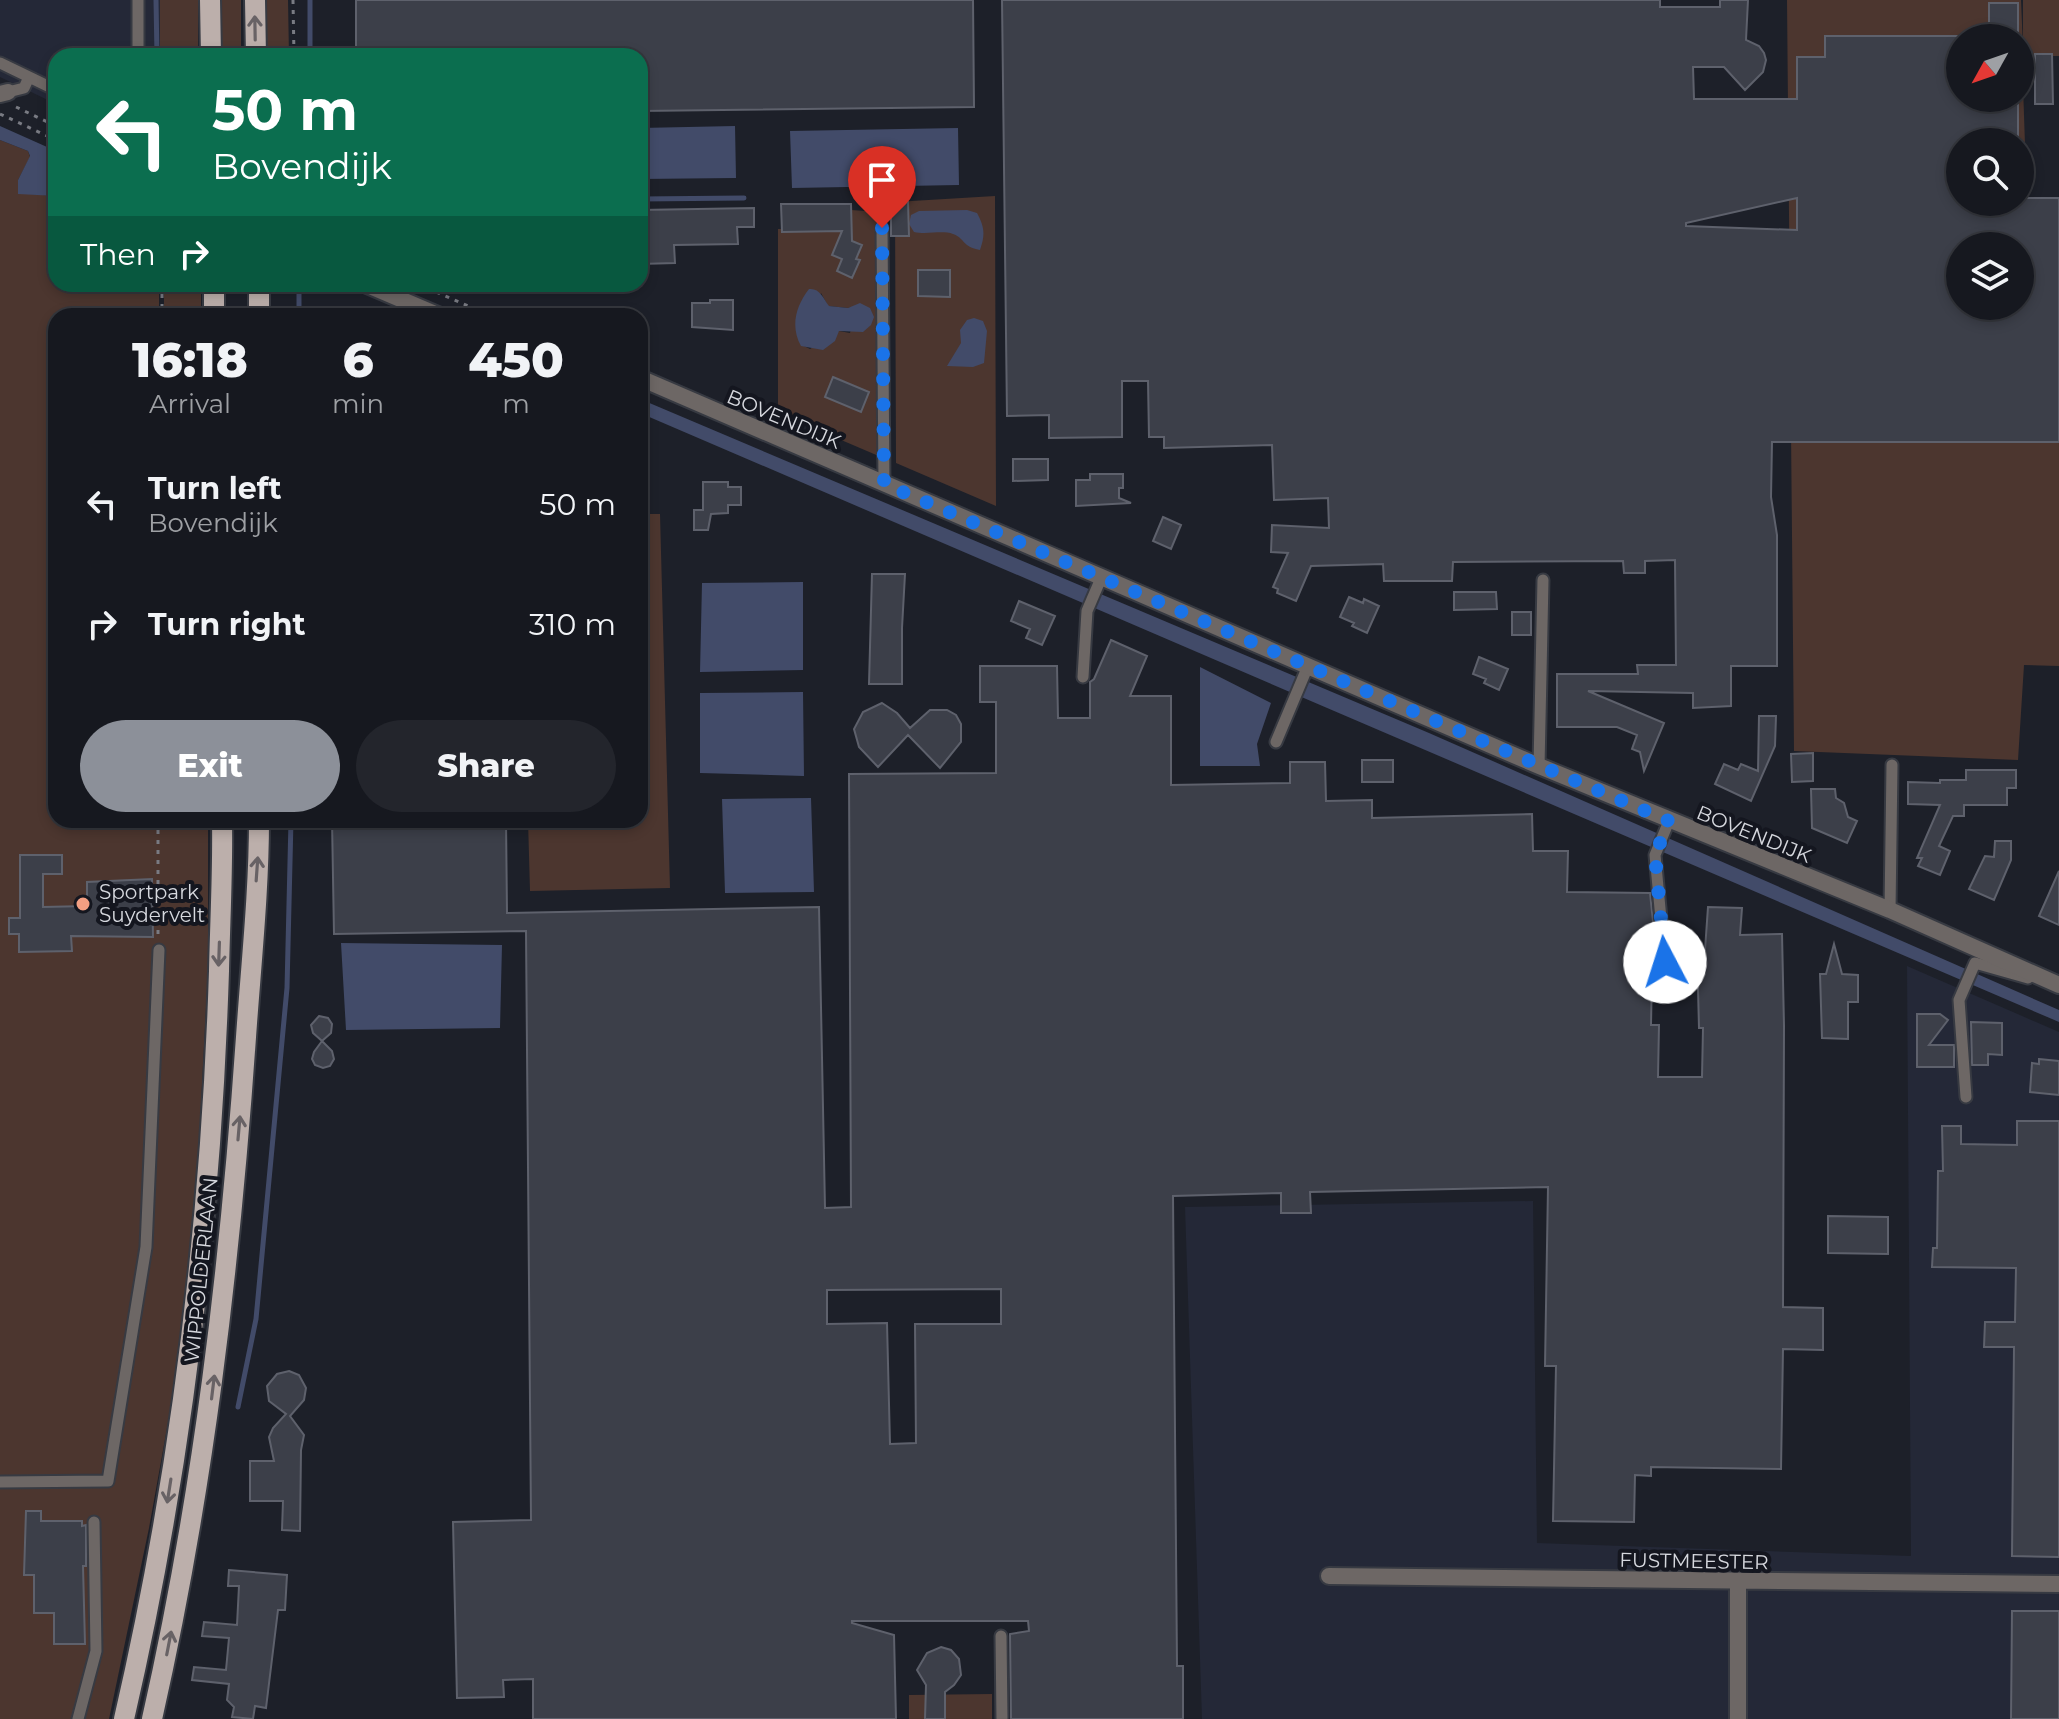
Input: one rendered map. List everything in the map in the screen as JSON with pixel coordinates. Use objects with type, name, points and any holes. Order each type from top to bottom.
[{"type":"main road","points":[[210,0],[211,48]]},
{"type":"main road","points":[[255,0],[256,48]]},
{"type":"main road","name":"WIPPOLDERLAAN","points":[[124,1719],[167,1509],[200,1268],[215,1082],[222,828]]},
{"type":"main road","name":"WIPPOLDERLAAN","points":[[152,1719],[194,1510],[211,1401],[233,1206],[258,828]]},
{"type":"street","points":[[384,292],[421,308]]},
{"type":"street","name":"BOVENDIJK","points":[[648,381],[1099,581],[1539,766],[1667,825],[1890,910],[2059,986]]},
{"type":"street","name":"FUSTMEESTER","points":[[1329,1576],[2059,1584]]},
{"type":"street","points":[[1738,1582],[1738,1719]]},
{"type":"lane","points":[[138,0],[138,48]]},
{"type":"lane","points":[[0,63],[48,86]]},
{"type":"lane","points":[[6,97],[24,88],[29,77]]},
{"type":"lane","points":[[882,228],[884,484]]},
{"type":"lane","points":[[1539,766],[1543,580]]},
{"type":"lane","points":[[1083,677],[1087,611],[1099,581]]},
{"type":"lane","points":[[1276,742],[1306,670]]},
{"type":"lane","points":[[1890,910],[1892,765]]},
{"type":"lane","points":[[1665,962],[1655,855],[1667,825]]},
{"type":"lane","points":[[0,1482],[108,1481],[146,1247],[159,950]]},
{"type":"lane","points":[[1966,1097],[1959,1000],[1975,963],[2059,986]]},
{"type":"lane","points":[[78,1719],[96,1651],[94,1522]]},
{"type":"lane","points":[[1001,1636],[1002,1719]]},
{"type":"path","points":[[293,0],[294,48]]},
{"type":"path","points":[[6,97],[48,121]]},
{"type":"path","points":[[0,114],[48,136]]},
{"type":"path","points":[[436,292],[473,308]]},
{"type":"path","points":[[158,828],[159,950]]},
{"type":"shaded area","points":[[0,0],[179,0],[180,48],[48,48],[48,100],[0,77]]},
{"type":"shaded area","points":[[160,0],[198,0],[198,48],[160,48]]},
{"type":"shaded area","points":[[219,0],[241,0],[241,48],[220,48]]},
{"type":"shaded area","points":[[266,0],[288,0],[289,48],[267,48]]},
{"type":"shaded area","points":[[1787,0],[2021,0],[2022,24],[1946,24],[1946,112],[2024,112],[2024,128],[1946,128],[1946,216],[2034,216],[2034,205],[2059,208],[2059,666],[2024,665],[2018,760],[1794,751]]},
{"type":"shaded area","points":[[2023,0],[2059,0],[2059,56],[2034,56],[2034,24],[2023,24]]},
{"type":"shaded area","name":"Sportpark Suydervelt","points":[[0,140],[28,151],[30,157],[18,180],[18,193],[48,195],[48,292],[159,292],[159,308],[48,308],[48,828],[208,828],[208,969],[195,1221],[173,1395],[109,1719],[0,1719]]},
{"type":"shaded area","points":[[995,196],[996,506],[896,463],[895,202]]},
{"type":"shaded area","points":[[851,210],[880,212],[881,457],[778,413],[778,229],[842,229]],"holes":[[[821,293],[828,306],[857,306],[850,333],[839,331],[810,349],[804,346]]]},
{"type":"shaded area","points":[[164,292],[201,292],[201,308],[164,308]]},
{"type":"shaded area","points":[[648,514],[660,514],[670,888],[530,891],[528,828],[648,828]]},
{"type":"shaded area","points":[[1907,966],[2059,1032],[2059,1719],[1202,1719],[1185,1207],[1533,1201],[1537,1543],[1911,1556]]},
{"type":"shaded area","points":[[992,1694],[992,1719],[909,1719],[909,1695]]},
{"type":"water","points":[[0,126],[48,147],[48,196],[18,194],[18,180],[30,156],[28,151],[0,140]]},
{"type":"water","points":[[735,126],[736,178],[648,179],[648,128]]},
{"type":"water","points":[[958,128],[959,185],[792,188],[790,131]]},
{"type":"water","points":[[967,210],[977,213],[982,223],[980,250],[970,247],[953,234],[914,232],[909,224],[911,215],[919,211]]},
{"type":"water","points":[[809,289],[819,292],[829,306],[848,308],[860,303],[870,308],[874,317],[871,325],[863,332],[839,331],[835,341],[823,350],[801,346],[796,331],[796,316]]},
{"type":"water","points":[[974,318],[983,321],[987,331],[984,363],[973,367],[947,366],[961,343],[960,330],[967,320]]},
{"type":"water","points":[[648,402],[1429,733],[2059,1010],[2059,1022],[648,416]]},
{"type":"water","points":[[803,582],[803,670],[700,672],[702,583]]},
{"type":"water","points":[[1200,667],[1271,703],[1257,744],[1260,766],[1200,766]]},
{"type":"water","points":[[803,692],[804,776],[700,773],[700,693]]},
{"type":"water","points":[[811,798],[814,892],[725,893],[722,799]]},
{"type":"water","points":[[341,943],[502,945],[500,1028],[346,1030]]},
{"type":"building","points":[[356,0],[973,0],[974,107],[648,111],[648,48],[356,48]]},
{"type":"building","points":[[1002,0],[1660,0],[1660,7],[1720,7],[1720,0],[1748,0],[1746,40],[1759,46],[1764,53],[1763,72],[1745,90],[1724,67],[1693,67],[1694,99],[1797,99],[1797,57],[1825,57],[1825,36],[1946,36],[1946,112],[2018,112],[2018,128],[1946,128],[1946,216],[2034,216],[2034,198],[2059,198],[2059,442],[1772,442],[1771,497],[1777,535],[1777,666],[1731,666],[1731,706],[1693,708],[1693,693],[1588,691],[1664,723],[1644,771],[1640,752],[1632,749],[1637,735],[1617,727],[1557,727],[1557,674],[1638,674],[1637,665],[1676,665],[1675,560],[1645,561],[1645,573],[1624,573],[1623,561],[1453,562],[1452,581],[1384,581],[1383,564],[1311,566],[1296,601],[1277,593],[1278,589],[1273,587],[1288,553],[1271,552],[1272,525],[1329,528],[1328,498],[1274,500],[1272,445],[1164,448],[1164,437],[1149,437],[1148,381],[1122,381],[1122,437],[1049,438],[1049,415],[1007,416]],"holes":[[[1797,198],[1797,230],[1686,226],[1686,223]]]},
{"type":"building","points":[[1989,3],[2018,3],[2018,24],[1989,24]]},
{"type":"building","points":[[2035,54],[2052,54],[2053,104],[2035,104]]},
{"type":"building","points":[[908,202],[909,236],[891,236],[891,203]]},
{"type":"building","points":[[781,204],[851,204],[852,241],[862,245],[856,259],[860,260],[852,278],[837,271],[842,259],[832,255],[842,231],[782,232]]},
{"type":"building","points":[[754,208],[754,227],[737,227],[738,244],[674,245],[675,263],[648,264],[648,210]]},
{"type":"building","points":[[918,270],[950,270],[950,297],[918,296]]},
{"type":"building","points":[[710,300],[733,300],[733,330],[692,327],[692,303],[710,303]]},
{"type":"building","points":[[833,377],[869,392],[861,412],[825,397]]},
{"type":"building","points":[[1013,459],[1048,459],[1048,480],[1013,481]]},
{"type":"building","points":[[1090,474],[1123,474],[1119,498],[1131,503],[1076,506],[1076,480],[1090,480]]},
{"type":"building","points":[[703,482],[728,482],[728,487],[741,487],[741,505],[728,505],[728,513],[711,514],[708,530],[694,530],[694,510],[703,510]]},
{"type":"building","points":[[1163,517],[1181,525],[1171,549],[1153,541]]},
{"type":"building","points":[[872,574],[905,574],[902,684],[869,684]]},
{"type":"building","points":[[1454,592],[1496,592],[1497,609],[1454,610]]},
{"type":"building","points":[[1349,597],[1379,606],[1367,633],[1340,617]]},
{"type":"building","points":[[1019,601],[1055,616],[1042,645],[1026,638],[1030,629],[1011,621]]},
{"type":"building","points":[[1512,612],[1531,612],[1531,635],[1512,635]]},
{"type":"building","points":[[1111,640],[1147,656],[1130,696],[1171,696],[1171,785],[1290,783],[1290,762],[1325,762],[1326,801],[1372,800],[1372,818],[1532,814],[1533,851],[1568,851],[1567,892],[1650,893],[1653,922],[1651,1025],[1659,1025],[1658,1077],[1702,1077],[1703,1028],[1699,1028],[1697,950],[1705,950],[1708,907],[1742,908],[1740,935],[1782,934],[1783,1307],[1823,1308],[1823,1350],[1783,1349],[1781,1469],[1651,1467],[1651,1476],[1635,1475],[1634,1522],[1553,1521],[1556,1366],[1545,1366],[1548,1187],[1310,1192],[1311,1213],[1281,1213],[1281,1193],[1173,1196],[1177,1666],[1183,1666],[1183,1719],[1011,1719],[1010,1634],[1029,1631],[1028,1621],[852,1621],[894,1635],[896,1719],[533,1719],[533,1679],[503,1680],[504,1697],[457,1698],[453,1522],[531,1520],[526,931],[334,934],[332,828],[506,828],[507,913],[819,907],[825,1208],[851,1207],[849,774],[996,773],[996,702],[980,702],[980,666],[1057,666],[1058,718],[1090,718],[1090,682]],"holes":[[[1001,1289],[1001,1324],[915,1324],[916,1443],[890,1444],[887,1323],[827,1324],[827,1290]]]},
{"type":"building","points":[[1479,657],[1508,669],[1499,690],[1484,683],[1486,679],[1473,674]]},
{"type":"building","points":[[882,703],[897,713],[910,728],[930,710],[947,710],[956,715],[961,724],[961,742],[940,768],[908,735],[878,767],[859,747],[854,729],[863,712]]},
{"type":"building","points":[[1759,716],[1776,716],[1775,746],[1751,801],[1715,784],[1724,764],[1738,770],[1741,764],[1758,771]]},
{"type":"building","points":[[1813,753],[1813,781],[1792,782],[1791,754]]},
{"type":"building","points":[[1362,760],[1393,760],[1393,782],[1362,782]]},
{"type":"building","points":[[1966,770],[2016,770],[2016,788],[2007,788],[2007,805],[1964,805],[1964,816],[1953,816],[1939,846],[1950,851],[1940,875],[1918,866],[1922,858],[1917,858],[1940,805],[1908,804],[1908,782],[1966,780]]},
{"type":"building","points":[[1811,789],[1835,789],[1836,798],[1844,803],[1848,817],[1857,821],[1847,843],[1812,828]]},
{"type":"building","points":[[1995,841],[2011,841],[2011,860],[1994,900],[1969,889],[1985,856],[1994,857]]},
{"type":"building","points":[[20,855],[62,855],[62,874],[43,874],[43,907],[87,906],[87,882],[152,879],[153,937],[71,936],[72,951],[19,952],[19,934],[9,934],[9,918],[20,918]]},
{"type":"building","points":[[2059,871],[2059,925],[2039,916]]},
{"type":"building","points":[[1834,944],[1842,974],[1858,975],[1858,1002],[1848,1002],[1848,1039],[1822,1038],[1820,974],[1826,974]]},
{"type":"building","points":[[1917,1014],[1940,1014],[1948,1020],[1929,1045],[1954,1045],[1954,1067],[1917,1067]]},
{"type":"building","points":[[319,1016],[328,1018],[332,1024],[331,1033],[322,1041],[313,1033],[311,1025]]},
{"type":"building","points":[[1971,1022],[2002,1023],[2002,1055],[1988,1054],[1988,1065],[1972,1065]]},
{"type":"building","points":[[322,1041],[332,1051],[334,1059],[330,1066],[323,1068],[315,1065],[312,1059]]},
{"type":"building","points":[[2039,1059],[2059,1061],[2059,1095],[2030,1092],[2032,1063],[2039,1064]]},
{"type":"building","points":[[2017,1121],[2059,1121],[2059,1557],[2012,1556],[2014,1347],[1984,1347],[1985,1322],[2015,1322],[2016,1268],[1932,1267],[1933,1248],[1937,1248],[1938,1171],[1943,1171],[1942,1126],[1961,1126],[1961,1144],[2017,1145]]},
{"type":"building","points":[[1828,1216],[1888,1217],[1888,1254],[1828,1253]]},
{"type":"building","points":[[289,1371],[299,1375],[306,1388],[304,1400],[290,1416],[304,1435],[300,1531],[282,1530],[283,1501],[250,1501],[250,1461],[274,1461],[269,1437],[286,1414],[269,1401],[267,1386],[277,1374]]},
{"type":"building","points":[[26,1511],[41,1511],[41,1521],[82,1521],[82,1526],[86,1525],[86,1566],[83,1566],[85,1644],[54,1644],[54,1613],[34,1613],[34,1575],[24,1575]]},
{"type":"building","points":[[229,1570],[287,1575],[285,1610],[278,1610],[266,1708],[255,1706],[253,1719],[232,1717],[234,1707],[227,1700],[229,1684],[192,1680],[194,1667],[226,1670],[229,1638],[202,1636],[204,1622],[237,1625],[239,1586],[228,1586]]},
{"type":"building","points":[[2012,1611],[2059,1611],[2059,1719],[2011,1719]]},
{"type":"building","points":[[941,1647],[951,1650],[959,1659],[961,1675],[945,1692],[945,1719],[925,1719],[926,1685],[917,1670],[927,1653]]},
{"type":"waterway","points":[[156,0],[157,48]]},
{"type":"waterway","points":[[310,0],[310,48]]},
{"type":"waterway","points":[[648,199],[744,198]]},
{"type":"waterway","points":[[299,292],[299,308]]},
{"type":"waterway","points":[[238,1407],[256,1319],[287,988],[291,828]]},
{"type":"place","name":"Sportpark Suydervelt","points":[[83,904]]},
{"type":"route","points":[[882,228],[884,484],[1669,821],[1655,855],[1665,962]]}]
